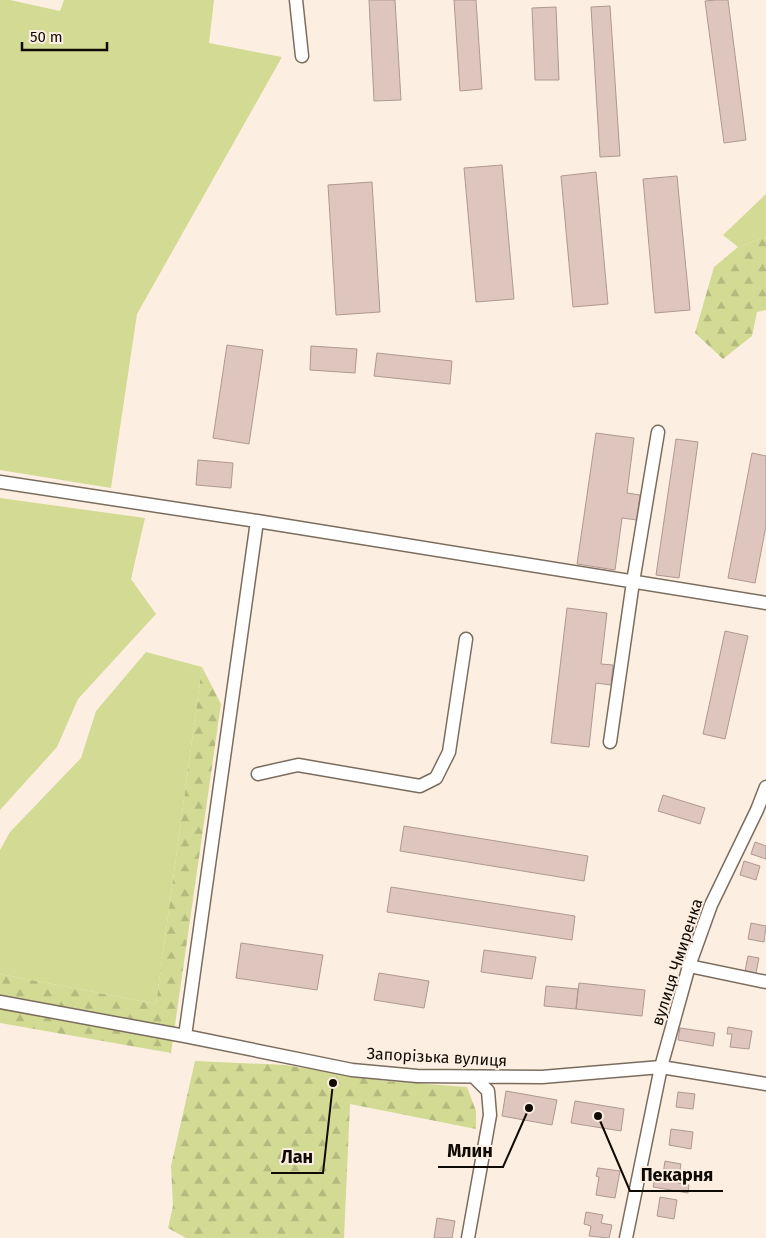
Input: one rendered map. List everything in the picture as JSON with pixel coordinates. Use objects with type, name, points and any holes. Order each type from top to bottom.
[{"type":"street","points":[[296,0],[302,56]]},
{"type":"street","points":[[610,742],[633,582],[658,432]]},
{"type":"street","points":[[0,482],[257,520],[766,603]]},
{"type":"street","points":[[185,1036],[257,520]]},
{"type":"street","points":[[258,774],[298,765],[420,786],[436,778],[449,752],[466,639]]},
{"type":"street","name":"вулиця Чмиренка","points":[[661,1067],[689,966],[711,905],[757,810],[766,787]]},
{"type":"street","points":[[689,966],[766,982]]},
{"type":"street","name":"Запорізька вулиця","points":[[0,1002],[185,1036],[352,1070],[417,1076],[542,1077],[661,1067],[766,1084]]},
{"type":"street","points":[[626,1238],[661,1067]]},
{"type":"street","points":[[468,1238],[490,1115],[488,1091],[474,1077]]},
{"type":"green space","points":[[0,0],[10,0],[60,11],[64,0],[214,0],[209,43],[282,57],[137,314],[111,488],[0,470]]},
{"type":"green space","points":[[766,194],[766,237],[738,247],[723,235]]},
{"type":"green space","points":[[766,237],[766,310],[757,312],[752,336],[723,359],[695,333],[714,267],[738,247]]},
{"type":"green space","points":[[0,498],[145,518],[131,579],[156,614],[78,699],[57,747],[0,810]]},
{"type":"green space","points":[[146,652],[202,667],[156,1004],[0,974],[0,850],[10,832],[81,758],[96,711]]},
{"type":"green space","points":[[202,667],[221,704],[171,1053],[0,1023],[0,974],[156,1004]]},
{"type":"green space","points":[[195,1061],[285,1065],[386,1081],[467,1087],[476,1111],[476,1129],[350,1104],[344,1238],[186,1238],[168,1228],[173,1206],[171,1166]]},
{"type":"building","points":[[369,0],[395,0],[401,100],[374,101]]},
{"type":"building","points":[[454,0],[476,0],[482,89],[460,91]]},
{"type":"building","points":[[728,0],[746,140],[724,143],[705,1]]},
{"type":"building","points":[[610,6],[620,156],[600,157],[591,7]]},
{"type":"building","points":[[556,7],[559,80],[535,80],[532,8]]},
{"type":"building","points":[[502,165],[514,299],[476,302],[464,168]]},
{"type":"building","points":[[596,172],[608,304],[573,307],[561,176]]},
{"type":"building","points":[[677,176],[690,310],[655,313],[643,179]]},
{"type":"building","points":[[372,182],[380,312],[336,315],[328,185]]},
{"type":"building","points":[[227,345],[263,350],[249,444],[213,438]]},
{"type":"building","points":[[311,346],[357,349],[355,373],[310,370]]},
{"type":"building","points":[[377,353],[452,361],[450,384],[374,376]]},
{"type":"building","points":[[596,433],[634,438],[627,493],[640,495],[637,520],[622,518],[615,570],[577,564]]},
{"type":"building","points":[[676,439],[698,442],[679,578],[656,575]]},
{"type":"building","points":[[752,453],[766,456],[766,526],[755,583],[728,578]]},
{"type":"building","points":[[198,460],[233,463],[231,488],[196,485]]},
{"type":"building","points":[[567,608],[607,613],[601,664],[613,665],[611,685],[596,683],[589,747],[551,743]]},
{"type":"building","points":[[725,631],[748,636],[725,739],[703,734]]},
{"type":"building","points":[[663,795],[705,808],[700,824],[658,811]]},
{"type":"building","points":[[404,826],[588,856],[584,881],[400,851]]},
{"type":"building","points":[[755,842],[766,846],[766,859],[751,854]]},
{"type":"building","points":[[744,861],[760,866],[756,880],[740,875]]},
{"type":"building","points":[[391,887],[575,916],[572,940],[387,912]]},
{"type":"building","points":[[751,923],[766,926],[764,942],[748,939]]},
{"type":"building","points":[[241,943],[323,955],[317,990],[236,978]]},
{"type":"building","points":[[484,950],[536,957],[532,979],[481,972]]},
{"type":"building","points":[[748,956],[759,958],[756,973],[745,971]]},
{"type":"building","points":[[379,973],[429,981],[424,1008],[374,1000]]},
{"type":"building","points":[[579,983],[645,990],[642,1016],[576,1009]]},
{"type":"building","points":[[546,986],[578,989],[576,1009],[544,1006]]},
{"type":"building","points":[[728,1027],[752,1031],[749,1049],[730,1047],[732,1034],[727,1034]]},
{"type":"building","points":[[680,1028],[715,1033],[713,1046],[678,1040]]},
{"type":"building","points":[[506,1091],[557,1100],[552,1125],[502,1116]]},
{"type":"building","points":[[678,1092],[695,1094],[693,1109],[676,1107]]},
{"type":"building","points":[[575,1101],[624,1109],[621,1131],[571,1123]]},
{"type":"building","points":[[671,1129],[693,1132],[691,1149],[669,1145]]},
{"type":"building","points":[[665,1161],[681,1164],[678,1183],[689,1185],[688,1193],[653,1187],[655,1178],[662,1180]]},
{"type":"building","points":[[598,1168],[620,1171],[615,1198],[596,1195],[599,1177],[596,1176]]},
{"type":"building","points":[[660,1197],[677,1200],[674,1219],[657,1216]]},
{"type":"building","points":[[586,1212],[603,1215],[601,1223],[612,1225],[609,1238],[589,1236],[591,1226],[584,1224]]},
{"type":"building","points":[[437,1218],[455,1221],[452,1238],[434,1238]]},
{"type":"place","name":"Лан","points":[[333,1083]]},
{"type":"place","name":"Млин","points":[[529,1108]]},
{"type":"place","name":"Пекарня","points":[[598,1116]]}]
